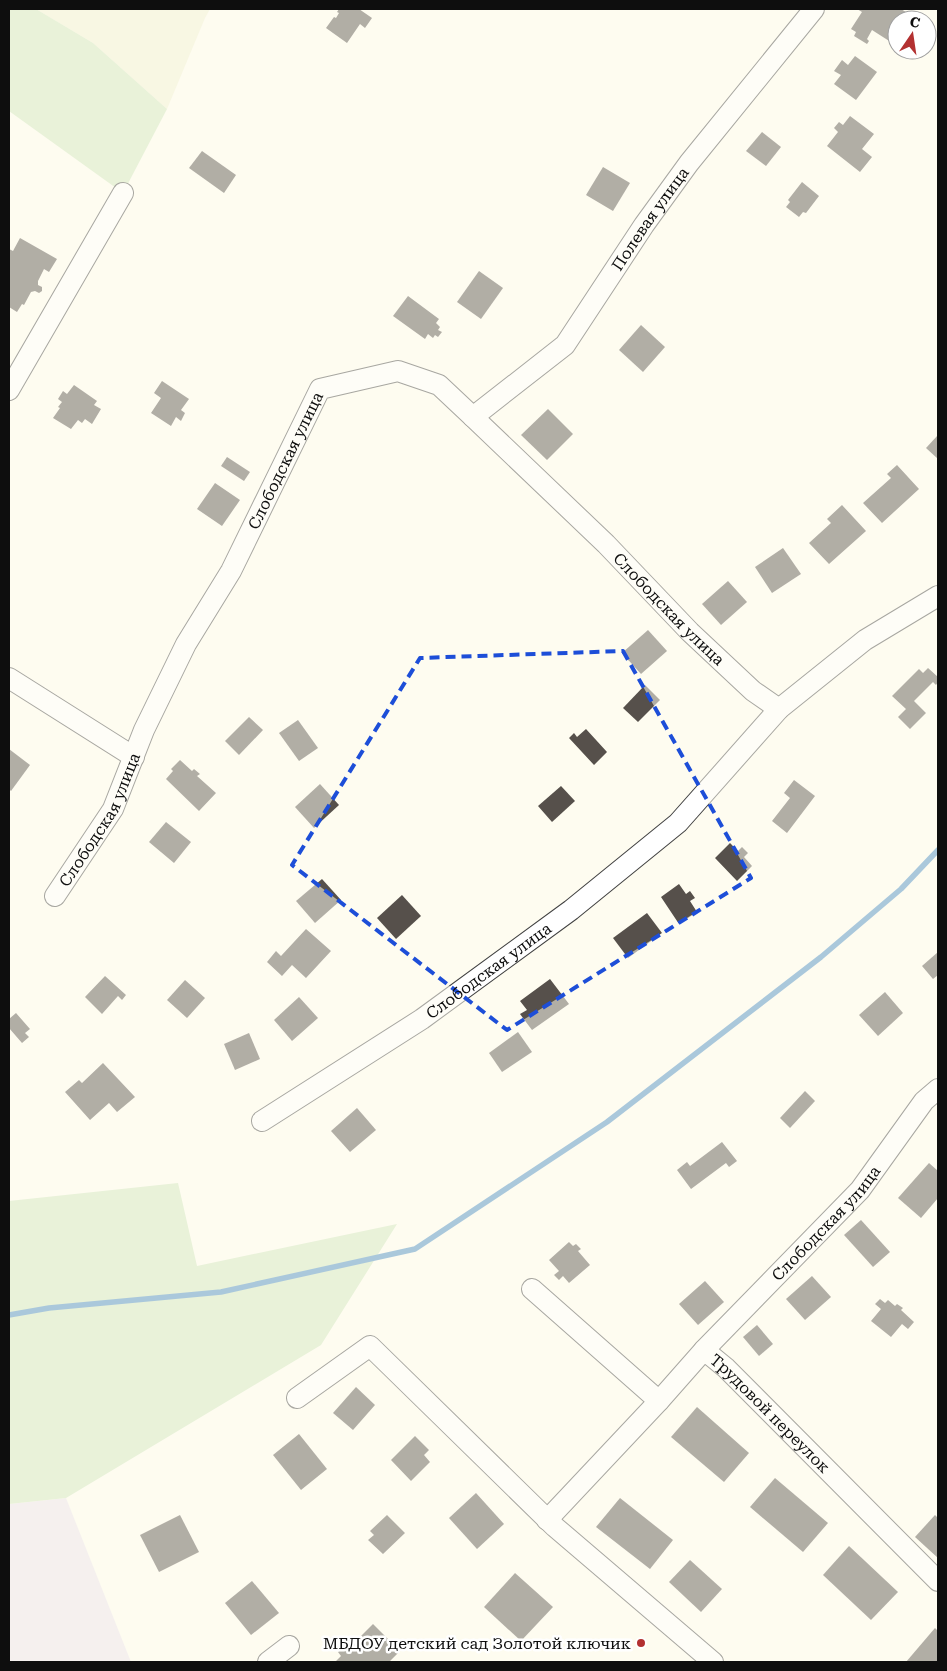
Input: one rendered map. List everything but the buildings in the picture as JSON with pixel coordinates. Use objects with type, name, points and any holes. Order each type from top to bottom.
[{"type":"street","name":"Полевая улица","points":[[474,416],[565,345],[644,224],[688,163],[814,9]]},
{"type":"street","points":[[9,390],[123,193]]},
{"type":"street","name":"Слободская улица","points":[[55,896],[113,809],[144,730],[186,644],[231,571],[320,388],[398,370],[438,385],[474,416],[606,544],[690,632],[753,690],[779,710]]},
{"type":"street","name":"Слободская улица","points":[[262,1121],[422,1019],[571,910],[678,823],[779,710],[865,640],[938,596]]},
{"type":"street","points":[[9,678],[134,756]]},
{"type":"street","name":"Слободская улица","points":[[704,1350],[860,1190],[924,1102],[938,1089]]},
{"type":"street","points":[[532,1290],[659,1401]]},
{"type":"street","points":[[297,1398],[370,1346],[547,1520],[713,1662]]},
{"type":"street","name":"Трудовой переулок","points":[[547,1520],[659,1401],[704,1350],[726,1368],[938,1581]]},
{"type":"street","points":[[268,1662],[289,1646]]},
{"type":"highlighted area","points":[[623,651],[751,878],[507,1030],[292,865],[420,658]]},
{"type":"shaded area","points":[[66,1498],[131,1662],[9,1662],[9,1504]]},
{"type":"green space","points":[[9,9],[36,9],[93,43],[167,109],[123,193],[9,111]]},
{"type":"green space","points":[[36,9],[210,9],[167,109],[93,43]]},
{"type":"green space","points":[[178,1183],[197,1266],[397,1224],[321,1345],[66,1498],[9,1504],[9,1201]]},
{"type":"waterway","points":[[9,1315],[49,1308],[221,1292],[415,1249],[607,1122],[821,957],[901,889],[938,850]]},
{"type":"place","name":"МБДОУ детский сад Золотой ключик","points":[[641,1643]]}]
